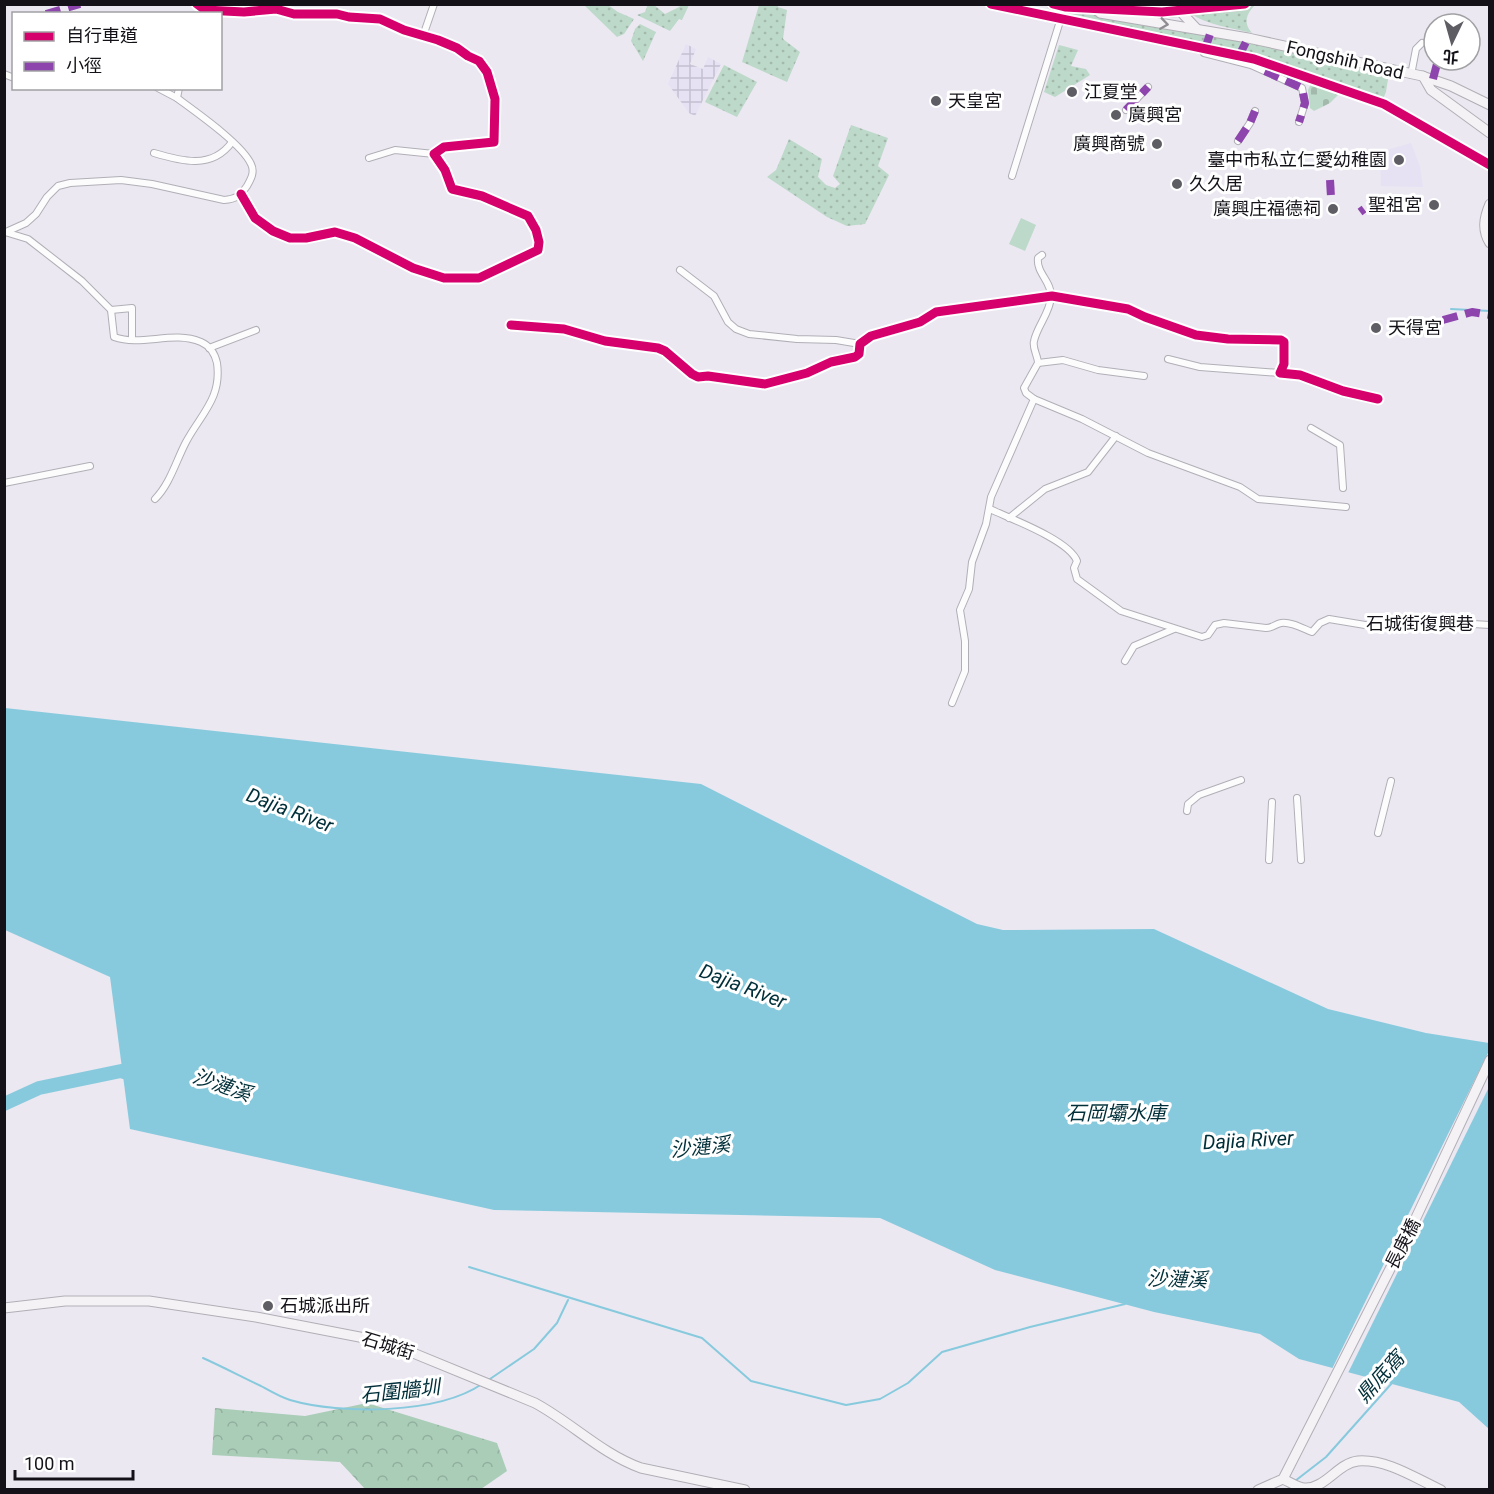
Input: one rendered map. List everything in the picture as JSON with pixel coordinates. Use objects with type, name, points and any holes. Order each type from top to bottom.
[{"type":"main road","points":[[1053,4],[1162,12],[1178,7],[1245,4]]},
{"type":"street","points":[[423,36],[434,4]]},
{"type":"street","points":[[197,5],[205,10],[244,12],[276,9],[294,14],[337,14],[380,19],[404,30],[457,48],[479,61],[487,72],[495,99],[494,142],[444,147],[434,154],[395,150],[369,158]]},
{"type":"street","points":[[1012,176],[1065,6]]},
{"type":"street","name":"Fongshih Road","points":[[1065,6],[1309,50],[1423,76],[1451,86],[1490,105]]},
{"type":"street","points":[[1178,7],[1196,28]]},
{"type":"street","points":[[1411,75],[1416,49],[1422,43]]},
{"type":"street","points":[[1204,53],[1251,65],[1302,88],[1305,103],[1299,122]]},
{"type":"street","points":[[1423,76],[1431,90],[1490,133]]},
{"type":"street","points":[[1126,110],[1148,87]]},
{"type":"street","points":[[5,232],[26,223],[43,207],[47,197],[58,186],[70,183],[121,180],[224,200],[235,199],[241,194],[252,177],[251,165],[232,142],[177,98],[162,90]]},
{"type":"street","points":[[177,98],[179,90]]},
{"type":"street","points":[[1238,141],[1255,111]]},
{"type":"street","points":[[154,153],[198,162],[215,157],[227,149],[232,142]]},
{"type":"street","points":[[241,194],[255,218],[273,231],[290,238],[306,238],[335,232],[355,238],[412,268],[444,278],[480,278],[538,250],[536,230],[528,216],[482,196],[452,189],[445,170],[434,154]]},
{"type":"street","points":[[1490,204],[1484,220],[1484,235],[1490,243]]},
{"type":"street","points":[[5,232],[28,239],[82,281],[111,310],[114,337],[126,341],[184,338],[203,343],[216,355],[218,382],[214,399],[187,440],[162,491],[155,499]]},
{"type":"street","points":[[1042,255],[1038,258],[1037,264],[1052,296],[1034,340],[1038,363],[1024,388],[1026,393],[1034,399],[1082,419],[1148,453],[1240,487],[1258,499],[1346,507]]},
{"type":"street","points":[[680,270],[714,296],[728,322],[736,329],[749,334],[836,340],[860,344],[871,336],[920,322],[936,312],[1052,296],[1128,309],[1145,318],[1196,335],[1228,339],[1281,340],[1284,342],[1284,364],[1280,373]]},
{"type":"street","points":[[111,310],[132,308],[132,340]]},
{"type":"street","points":[[511,325],[564,329],[605,341],[658,348],[698,377],[708,376],[756,384],[765,384],[802,374],[831,362],[855,357],[859,354],[860,344]]},
{"type":"street","points":[[209,348],[256,330]]},
{"type":"street","points":[[1168,359],[1200,367],[1243,368],[1300,375],[1343,391],[1378,399]]},
{"type":"street","points":[[1038,363],[1063,360],[1098,370],[1144,376]]},
{"type":"street","points":[[952,704],[965,671],[965,641],[960,610],[969,589],[972,562],[990,509],[991,497],[1034,399]]},
{"type":"street","points":[[1311,428],[1340,445],[1343,488]]},
{"type":"street","points":[[1009,518],[1046,489],[1088,472],[1116,436]]},
{"type":"street","points":[[4,483],[90,466]]},
{"type":"street","points":[[990,509],[1041,532],[1072,552],[1077,561],[1074,568],[1077,579],[1098,596],[1121,611],[1174,629]]},
{"type":"street","name":"石城街復興巷","points":[[1174,629],[1202,637],[1208,635],[1211,628],[1219,624],[1272,628],[1288,623],[1312,632],[1324,620],[1377,627],[1396,627],[1421,621],[1490,625]]},
{"type":"street","points":[[1125,661],[1134,646],[1174,629]]},
{"type":"street","points":[[1187,811],[1188,804],[1199,795],[1241,780]]},
{"type":"street","points":[[1378,833],[1391,781]]},
{"type":"street","points":[[1297,798],[1301,860]]},
{"type":"street","points":[[1269,860],[1272,802]]},
{"type":"street","name":"長庚橋","points":[[1283,1479],[1414,1222],[1490,1060]]},
{"type":"street","name":"石城街","points":[[4,1308],[64,1301],[149,1300],[256,1317],[375,1340],[535,1403],[625,1462],[641,1468],[745,1490]]},
{"type":"street","points":[[1258,1490],[1283,1479],[1302,1488],[1319,1483],[1349,1462],[1365,1461],[1383,1463],[1441,1490]]},
{"type":"shaded area","points":[[686,44],[696,49],[690,64],[703,69],[708,57],[721,64],[695,116],[689,113],[668,84]]},
{"type":"shaded area","name":"臺中市私立仁愛幼稚園","points":[[1411,143],[1420,167],[1423,187],[1381,186],[1380,152]]},
{"type":"green space","points":[[648,4],[654,5],[665,14],[681,5],[689,5],[682,20],[679,19],[670,31],[637,15],[645,12]]},
{"type":"green space","points":[[584,5],[608,5],[634,19],[624,34],[617,37]]},
{"type":"green space","points":[[759,5],[778,5],[787,10],[783,39],[800,52],[787,82],[742,62]]},
{"type":"green space","points":[[1255,5],[1247,19],[1247,26],[1252,33],[1208,22],[1185,9]]},
{"type":"green space","points":[[1080,12],[1199,30],[1389,72],[1386,92],[1383,99],[1253,54],[1070,15]]},
{"type":"green space","points":[[640,24],[656,32],[643,61],[631,41],[635,29]]},
{"type":"green space","points":[[1059,45],[1078,50],[1071,66],[1086,69],[1090,75],[1055,97],[1044,92]]},
{"type":"green space","points":[[724,65],[757,82],[737,117],[705,102]]},
{"type":"green space","points":[[1311,84],[1339,94],[1330,103],[1314,111],[1310,108],[1308,90]]},
{"type":"green space","points":[[851,125],[888,138],[878,166],[889,175],[865,224],[847,226],[827,217],[767,177],[776,170],[789,139],[822,159],[818,177],[826,185],[835,188],[840,184],[833,176]]},
{"type":"green space","points":[[1021,218],[1036,225],[1025,251],[1009,244]]},
{"type":"green space","points":[[367,1403],[497,1443],[507,1471],[481,1489],[365,1489],[340,1462],[212,1455],[215,1408],[305,1416]]},
{"type":"water","points":[[5,708],[701,784],[977,924],[1003,930],[1154,929],[1328,1009],[1426,1033],[1489,1043],[1489,1429],[1459,1402],[1299,1359],[1260,1334],[1154,1312],[995,1270],[880,1218],[494,1210],[130,1129],[110,977],[5,930]]},
{"type":"pier","points":[[1489,1051],[1489,1087],[1347,1375],[1331,1371]]},
{"type":"waterway","points":[[1451,309],[1490,311]]},
{"type":"waterway","name":"沙漣溪","points":[[4,1104],[39,1088],[121,1071],[140,1077]]},
{"type":"waterway","points":[[469,1267],[702,1338],[751,1381],[846,1405],[880,1399],[908,1383],[942,1352],[1030,1327],[1125,1304]]},
{"type":"waterway","name":"石圍牆圳","points":[[487,1381],[534,1349],[557,1323],[568,1300]]},
{"type":"waterway","name":"石圍牆圳","points":[[203,1358],[286,1399],[335,1408],[389,1409],[415,1406],[463,1394],[482,1384]]},
{"type":"waterway","name":"鼎底窩","points":[[1295,1481],[1326,1457],[1392,1383]]},
{"type":"marked path","points":[[53,12],[80,4]]},
{"type":"marked path","points":[[1205,49],[1211,31]]},
{"type":"marked path","points":[[1239,56],[1248,38]]},
{"type":"marked path","points":[[1265,71],[1302,88],[1305,103],[1299,122]]},
{"type":"marked path","points":[[1433,79],[1435,72]]},
{"type":"marked path","points":[[1126,110],[1148,87]]},
{"type":"marked path","points":[[1238,141],[1255,111]]},
{"type":"marked path","points":[[1330,180],[1331,197]]},
{"type":"marked path","points":[[1360,212],[1364,209]]},
{"type":"marked path","points":[[1443,320],[1472,312],[1490,315]]},
{"type":"cycle path","points":[[197,4],[205,10],[244,12],[276,9],[294,14],[337,14],[380,19],[404,30],[457,48],[479,61],[487,72],[495,99],[494,142],[444,147],[434,154],[445,170],[452,189],[482,196],[528,216],[536,230],[538,250],[479,278],[444,278],[413,268],[355,238],[335,232],[306,238],[290,238],[273,231],[255,218],[241,194]]},
{"type":"cycle path","points":[[991,4],[1254,59],[1384,104],[1490,165]]},
{"type":"cycle path","points":[[1053,4],[1065,7],[1162,12],[1245,4]]},
{"type":"cycle path","points":[[511,325],[564,329],[605,341],[658,348],[698,377],[708,376],[765,384],[807,373],[831,362],[855,357],[859,354],[860,344],[871,336],[920,322],[936,312],[1052,296],[1128,309],[1196,335],[1228,339],[1281,340],[1284,342],[1284,364],[1280,373],[1300,375],[1343,391],[1378,399]]},
{"type":"place","name":"江夏堂","points":[[1072,92]]},
{"type":"place","name":"天皇宮","points":[[936,101]]},
{"type":"place","name":"廣興宮","points":[[1116,115]]},
{"type":"place","name":"廣興商號","points":[[1157,144]]},
{"type":"place","name":"臺中市私立仁愛幼稚園","points":[[1399,160]]},
{"type":"place","name":"久久居","points":[[1177,184]]},
{"type":"place","name":"聖祖宮","points":[[1434,205]]},
{"type":"place","name":"廣興庄福德祠","points":[[1333,209]]},
{"type":"place","name":"天得宮","points":[[1376,328]]},
{"type":"place","name":"石城派出所","points":[[268,1306]]},
{"type":"water label","name":"Dajia River","points":[[290,810]]},
{"type":"water label","name":"Dajia River","points":[[743,986]]},
{"type":"water label","name":"石岡壩水庫","points":[[1116,1113]]},
{"type":"water label","name":"Dajia River","points":[[1248,1140]]}]
